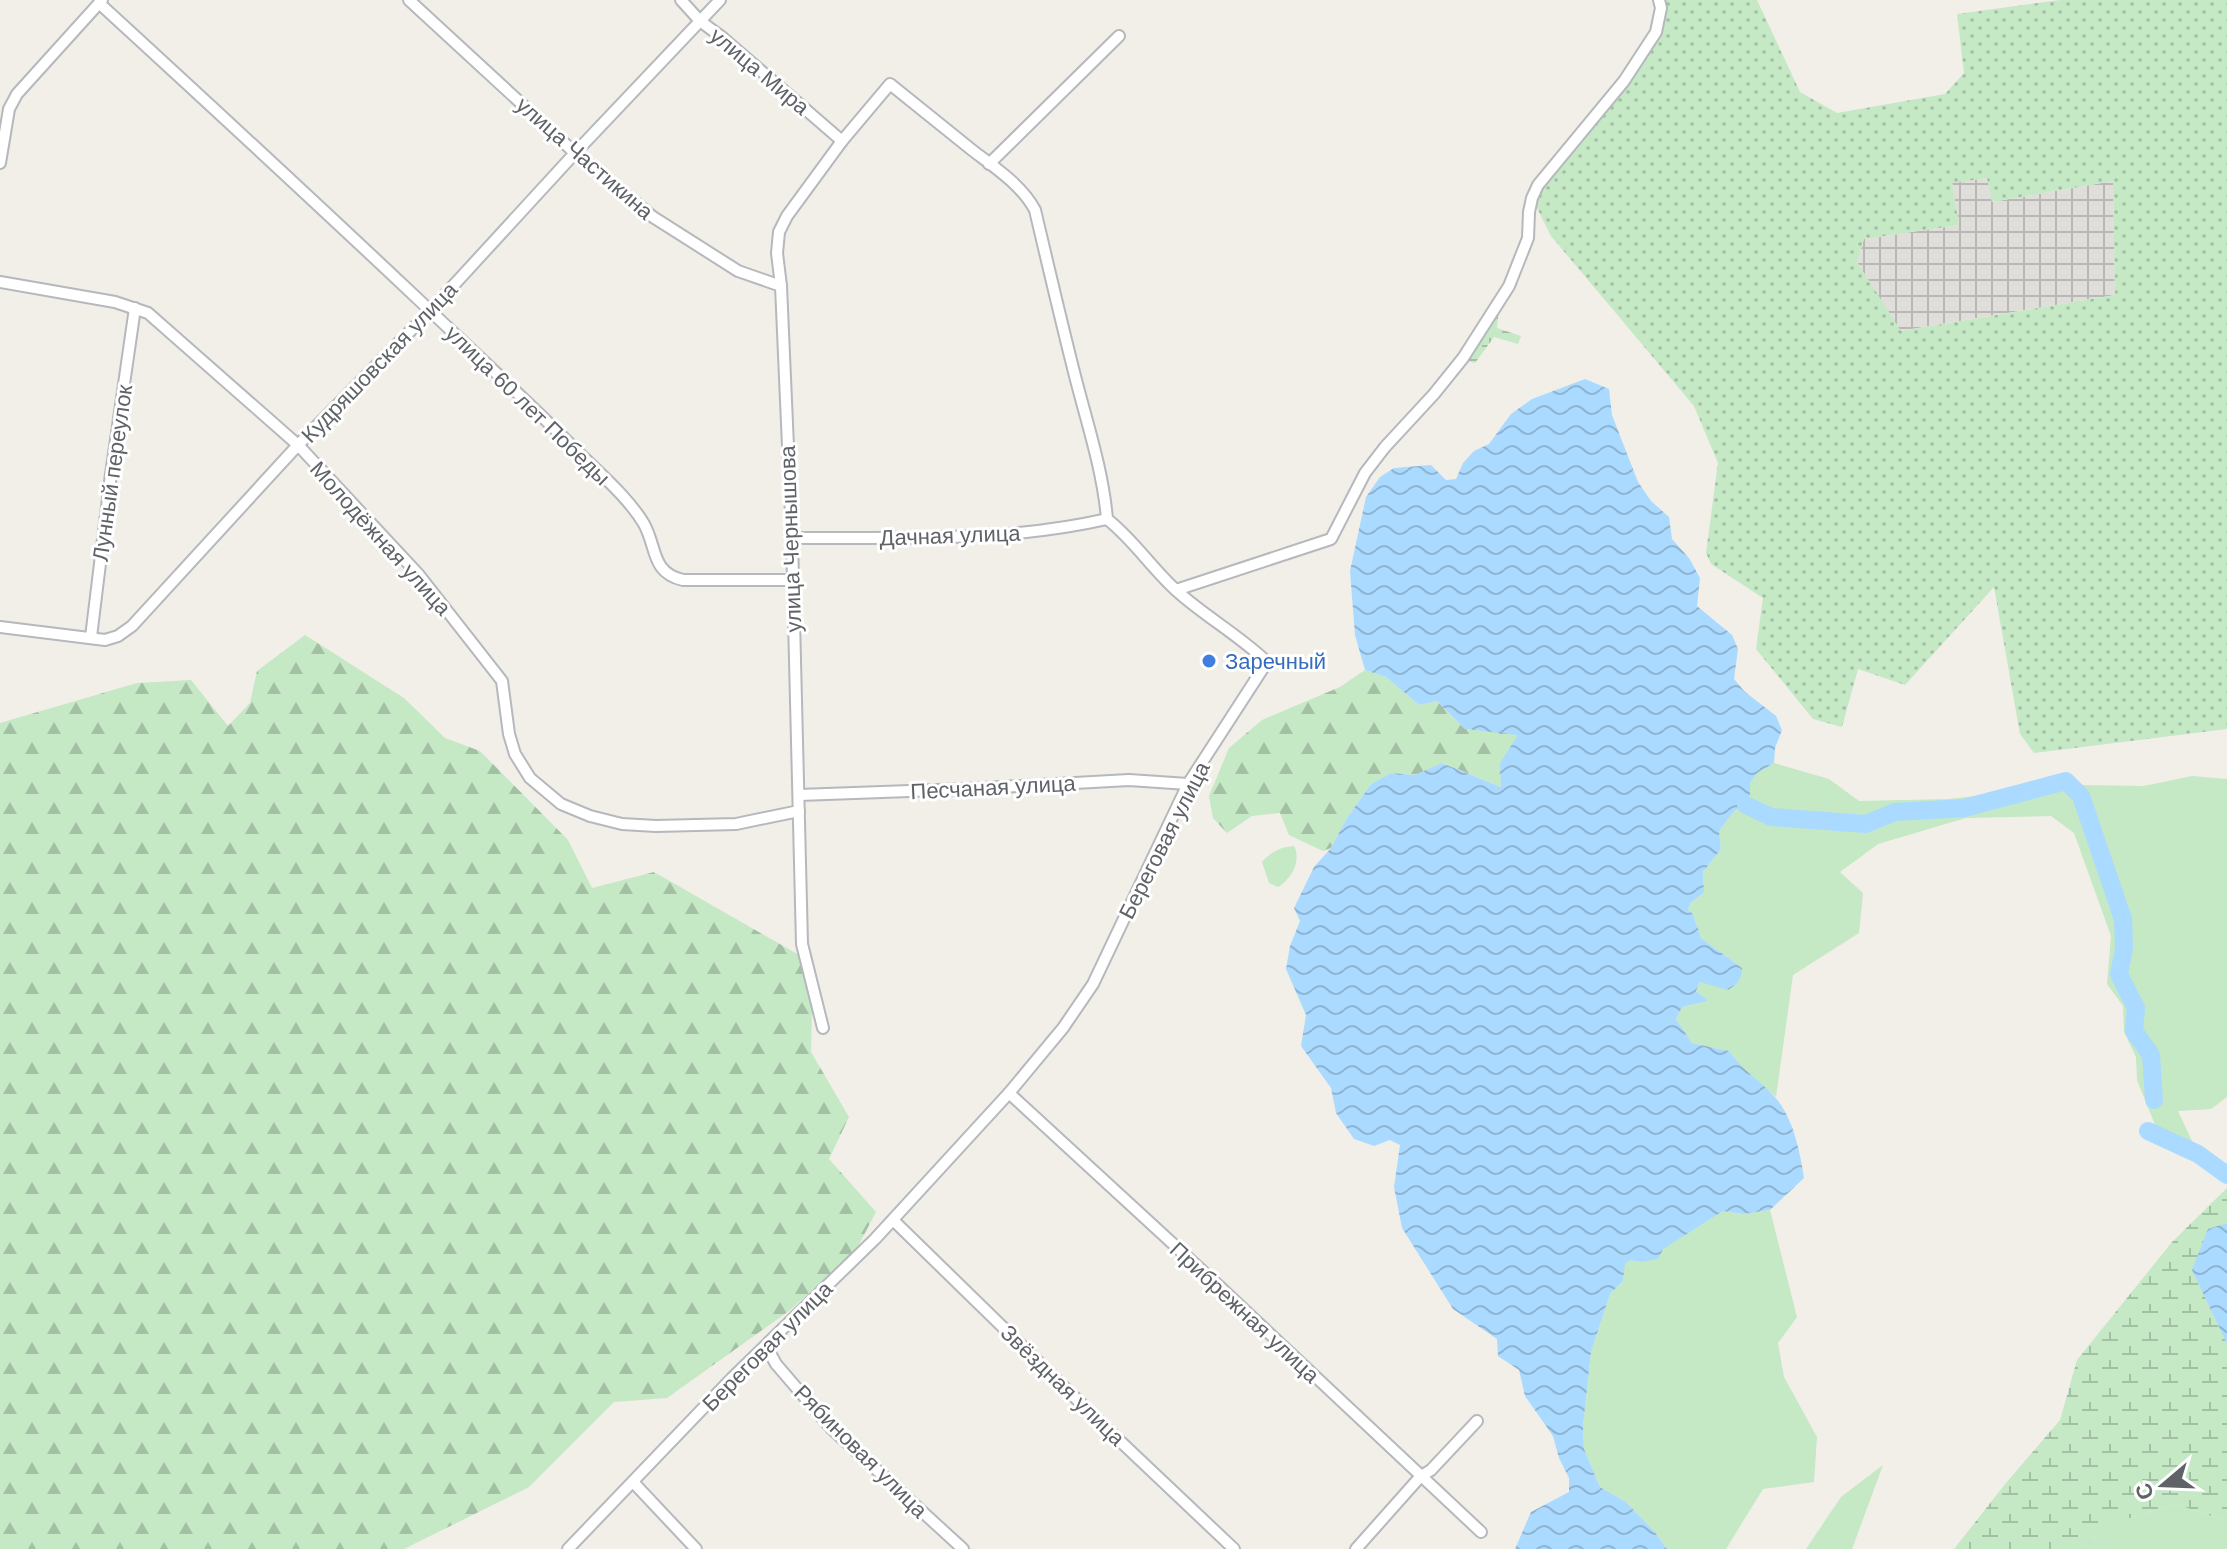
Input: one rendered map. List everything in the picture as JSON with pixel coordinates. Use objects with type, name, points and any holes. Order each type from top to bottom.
[{"type":"street","name":"улица Частикина","points":[[409,0],[575,153],[653,217],[738,271],[781,286]]},
{"type":"street","name":"улица Мира","points":[[681,0],[700,21],[842,141]]},
{"type":"street","name":"Кудряшовская улица","points":[[0,627],[105,640],[118,636],[132,626],[298,445],[430,311],[720,0]]},
{"type":"street","points":[[1176,590],[1331,539],[1365,473],[1463,358],[1509,286],[1528,238],[1529,212],[1538,185],[1624,81],[1656,32],[1661,8],[1659,0]]},
{"type":"street","points":[[0,163],[9,109],[17,94],[101,2]]},
{"type":"street","name":"улица 60 лет Победы","points":[[101,2],[266,155],[621,496],[646,527],[664,572],[683,580],[791,580]]},
{"type":"street","points":[[1107,519],[1099,468],[1035,210],[1021,190],[989,164],[1119,36]]},
{"type":"street","name":"улица Чернышова","points":[[823,1028],[802,944],[792,538],[777,253],[779,232],[787,216],[842,141],[890,84],[989,164]]},
{"type":"street","name":"Молодёжная улица","points":[[0,282],[115,302],[148,313],[298,445],[419,575],[502,681],[509,734],[515,754],[530,778],[561,804],[622,824],[656,826],[736,824],[799,811]]},
{"type":"street","name":"Лунный переулок","points":[[91,637],[135,308]]},
{"type":"street","name":"Береговая улица","points":[[568,1549],[732,1378],[893,1220],[1009,1093],[1063,1028],[1093,984],[1188,784],[1267,662],[1251,646],[1197,609],[1107,519]]},
{"type":"street","name":"Дачная улица","points":[[792,538],[1020,534],[1107,519]]},
{"type":"street","name":"Песчаная улица","points":[[799,795],[1129,780],[1188,784]]},
{"type":"street","name":"Прибрежная улица","points":[[1009,1093],[1481,1532]]},
{"type":"street","name":"Звёздная улица","points":[[893,1220],[1234,1549]]},
{"type":"street","name":"Рябиновая улица","points":[[766,1346],[776,1364],[831,1428],[963,1549]]},
{"type":"street","points":[[1356,1549],[1420,1477],[1431,1470],[1477,1421]]},
{"type":"street","points":[[633,1482],[696,1549]]},
{"type":"shaded area","points":[[1988,178],[1992,202],[2113,181],[2115,295],[1900,331],[1857,262],[1864,239],[1959,225],[1952,182]]},
{"type":"green space","points":[[1659,0],[1757,0],[1800,92],[1837,113],[1945,94],[1964,73],[1957,14],[2060,0],[2227,0],[2227,729],[2034,753],[2020,734],[1994,587],[1905,685],[1858,669],[1842,727],[1813,719],[1756,649],[1763,598],[1711,564],[1706,553],[1718,463],[1694,406],[1551,236],[1532,198],[1656,32]],"holes":[[[1987,178],[1992,202],[2113,181],[2115,295],[1901,331],[1857,262],[1864,239],[1959,225],[1952,183]]]},
{"type":"green space","points":[[1499,309],[1497,328],[1521,336],[1518,344],[1494,337],[1475,363],[1467,361]]},
{"type":"green space","points":[[305,635],[404,698],[445,738],[480,751],[568,840],[592,888],[654,872],[813,963],[811,1052],[849,1117],[829,1159],[876,1212],[855,1252],[789,1311],[667,1398],[614,1402],[529,1487],[404,1549],[0,1549],[0,723],[137,683],[191,680],[228,726],[250,703],[257,671]]},
{"type":"green space","points":[[1365,670],[1386,677],[1419,705],[1437,701],[1465,729],[1519,734],[1501,787],[1443,763],[1415,775],[1391,773],[1371,784],[1331,848],[1323,851],[1289,835],[1280,813],[1252,816],[1227,833],[1213,818],[1209,796],[1229,748],[1262,720],[1340,687]]},
{"type":"green space","points":[[1774,763],[1829,779],[1859,801],[1949,799],[2002,793],[2066,772],[2081,785],[2144,786],[2192,776],[2227,779],[2227,1097],[2211,1109],[2178,1111],[2198,1154],[2163,1145],[2137,1080],[2136,1057],[2124,1032],[2123,1006],[2107,984],[2111,936],[2074,833],[2051,816],[1966,818],[1878,844],[1840,872],[1863,893],[1859,933],[1793,975],[1776,1097],[1741,1068],[1729,1051],[1692,1043],[1676,1019],[1682,1007],[1708,1001],[1696,991],[1700,982],[1742,968],[1701,938],[1693,914],[1688,910],[1690,904],[1704,892],[1703,872],[1721,849],[1719,831],[1735,810],[1746,805],[1750,783],[1757,773]]},
{"type":"green space","points":[[1294,846],[1297,858],[1291,874],[1278,887],[1269,883],[1262,862],[1276,851]]},
{"type":"green space","points":[[2227,1188],[2227,1223],[2208,1230],[2221,1328],[2227,1344],[2227,1521],[2175,1504],[2108,1525],[2083,1549],[1954,1549],[2060,1420],[2077,1360],[2172,1242]]},
{"type":"green space","points":[[1770,1210],[1797,1317],[1778,1343],[1784,1377],[1817,1437],[1814,1482],[1763,1489],[1726,1549],[1667,1549],[1626,1502],[1600,1487],[1584,1449],[1583,1426],[1591,1352],[1610,1294],[1623,1281],[1624,1264],[1630,1260],[1641,1262],[1723,1211],[1743,1214]]},
{"type":"green space","points":[[1883,1465],[1852,1549],[1806,1549],[1841,1497]]},
{"type":"green space","points":[[2175,1504],[2227,1521],[2227,1549],[2083,1549],[2108,1525]]},
{"type":"water","points":[[1585,379],[1609,389],[1612,415],[1638,482],[1651,501],[1669,517],[1672,539],[1689,558],[1700,578],[1697,606],[1732,635],[1738,649],[1734,679],[1776,716],[1782,730],[1775,748],[1774,763],[1757,773],[1750,783],[1746,805],[1735,810],[1719,831],[1721,849],[1703,872],[1704,892],[1690,904],[1688,910],[1693,914],[1701,938],[1742,968],[1741,976],[1728,990],[1700,982],[1696,991],[1708,1001],[1682,1007],[1676,1019],[1692,1043],[1729,1051],[1781,1104],[1798,1146],[1804,1178],[1770,1210],[1743,1214],[1723,1211],[1663,1249],[1658,1259],[1630,1260],[1625,1264],[1623,1281],[1610,1294],[1591,1352],[1583,1426],[1584,1449],[1600,1487],[1626,1502],[1667,1549],[1515,1549],[1531,1512],[1569,1492],[1569,1478],[1553,1436],[1525,1396],[1519,1370],[1498,1356],[1497,1339],[1453,1309],[1402,1228],[1394,1187],[1400,1145],[1390,1140],[1374,1146],[1354,1139],[1336,1113],[1331,1088],[1301,1046],[1306,1015],[1286,969],[1290,946],[1300,921],[1294,908],[1314,867],[1331,848],[1371,784],[1391,773],[1415,775],[1442,763],[1501,787],[1500,763],[1518,735],[1465,729],[1437,701],[1419,705],[1386,677],[1365,670],[1355,635],[1350,571],[1366,497],[1380,477],[1394,468],[1431,465],[1446,480],[1456,479],[1463,463],[1474,451],[1489,444],[1511,414],[1532,399]]},
{"type":"water","points":[[2227,1223],[2227,1344],[2192,1270],[2208,1229]]},
{"type":"waterway","points":[[1746,805],[1771,817],[1866,824],[1895,812],[1964,808],[2066,781],[2081,796],[2123,919],[2124,949],[2119,974],[2136,1008],[2134,1031],[2151,1055],[2154,1100]]},
{"type":"waterway","points":[[2148,1131],[2198,1154],[2227,1175]]},
{"type":"place","name":"Заречный","points":[[1209,661]]}]
